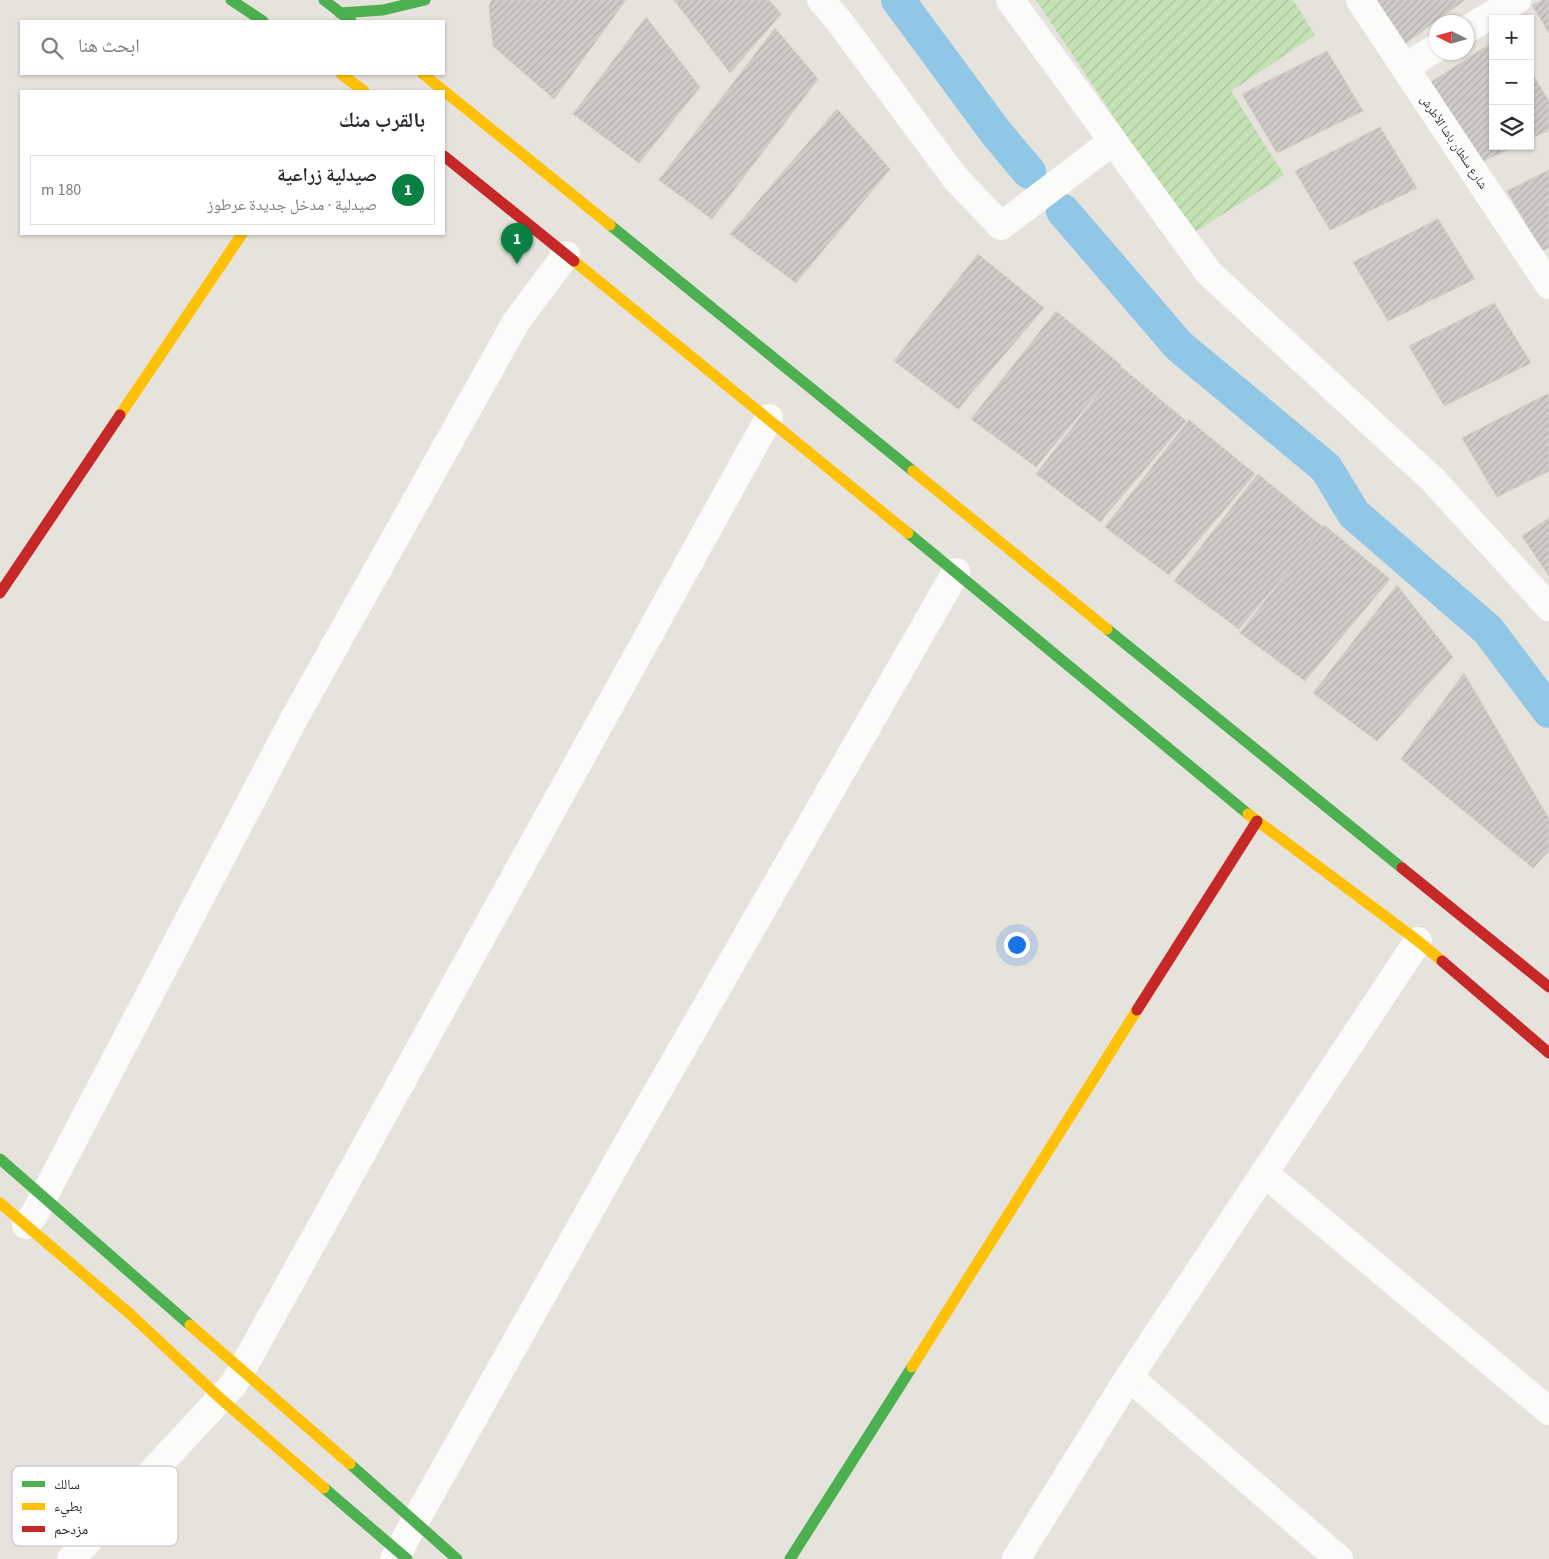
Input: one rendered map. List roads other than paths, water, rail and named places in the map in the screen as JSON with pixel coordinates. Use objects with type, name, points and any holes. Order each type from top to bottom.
[{"type":"main road","points":[[231,0],[261,20]]},
{"type":"main road","points":[[324,0],[350,20]]},
{"type":"main road","points":[[340,13],[389,10],[425,0]]},
{"type":"main road","points":[[424,75],[443,90]]},
{"type":"main road","points":[[345,77],[363,90]]},
{"type":"main road","points":[[445,92],[1549,987]]},
{"type":"main road","points":[[445,157],[770,418],[1257,821],[1418,941],[1549,1053]]},
{"type":"main road","points":[[0,593],[241,235]]},
{"type":"main road","points":[[790,1559],[1257,821]]},
{"type":"main road","points":[[0,1159],[457,1559]]},
{"type":"main road","points":[[0,1203],[130,1314],[221,1399],[400,1556]]},
{"type":"street","points":[[821,0],[839,21],[956,179],[1001,226],[1112,141]]},
{"type":"street","points":[[1010,0],[1209,273],[1432,479],[1549,607]]},
{"type":"street","name":"شارع سلطان باشا الأطرش","points":[[1360,0],[1549,285]]},
{"type":"street","points":[[1474,25],[1517,0]]},
{"type":"street","points":[[1405,67],[1429,52]]},
{"type":"street","points":[[26,1225],[44,1197],[300,708],[516,322],[566,255]]},
{"type":"street","points":[[158,1466],[234,1384],[770,418]]},
{"type":"street","points":[[400,1556],[416,1522],[621,1155],[956,572]]},
{"type":"street","points":[[1016,1559],[1129,1377],[1418,941]]},
{"type":"street","points":[[1264,1173],[1549,1412]]},
{"type":"street","points":[[1129,1377],[1339,1559]]},
{"type":"street","points":[[71,1559],[83,1546]]},
{"type":"waterway","points":[[898,0],[997,134],[1029,172]]},
{"type":"waterway","points":[[1063,211],[1179,346],[1326,468],[1354,514],[1488,630],[1549,711]]},
{"type":"place","name":"صيدلية زراعية","points":[[517,264]]}]
